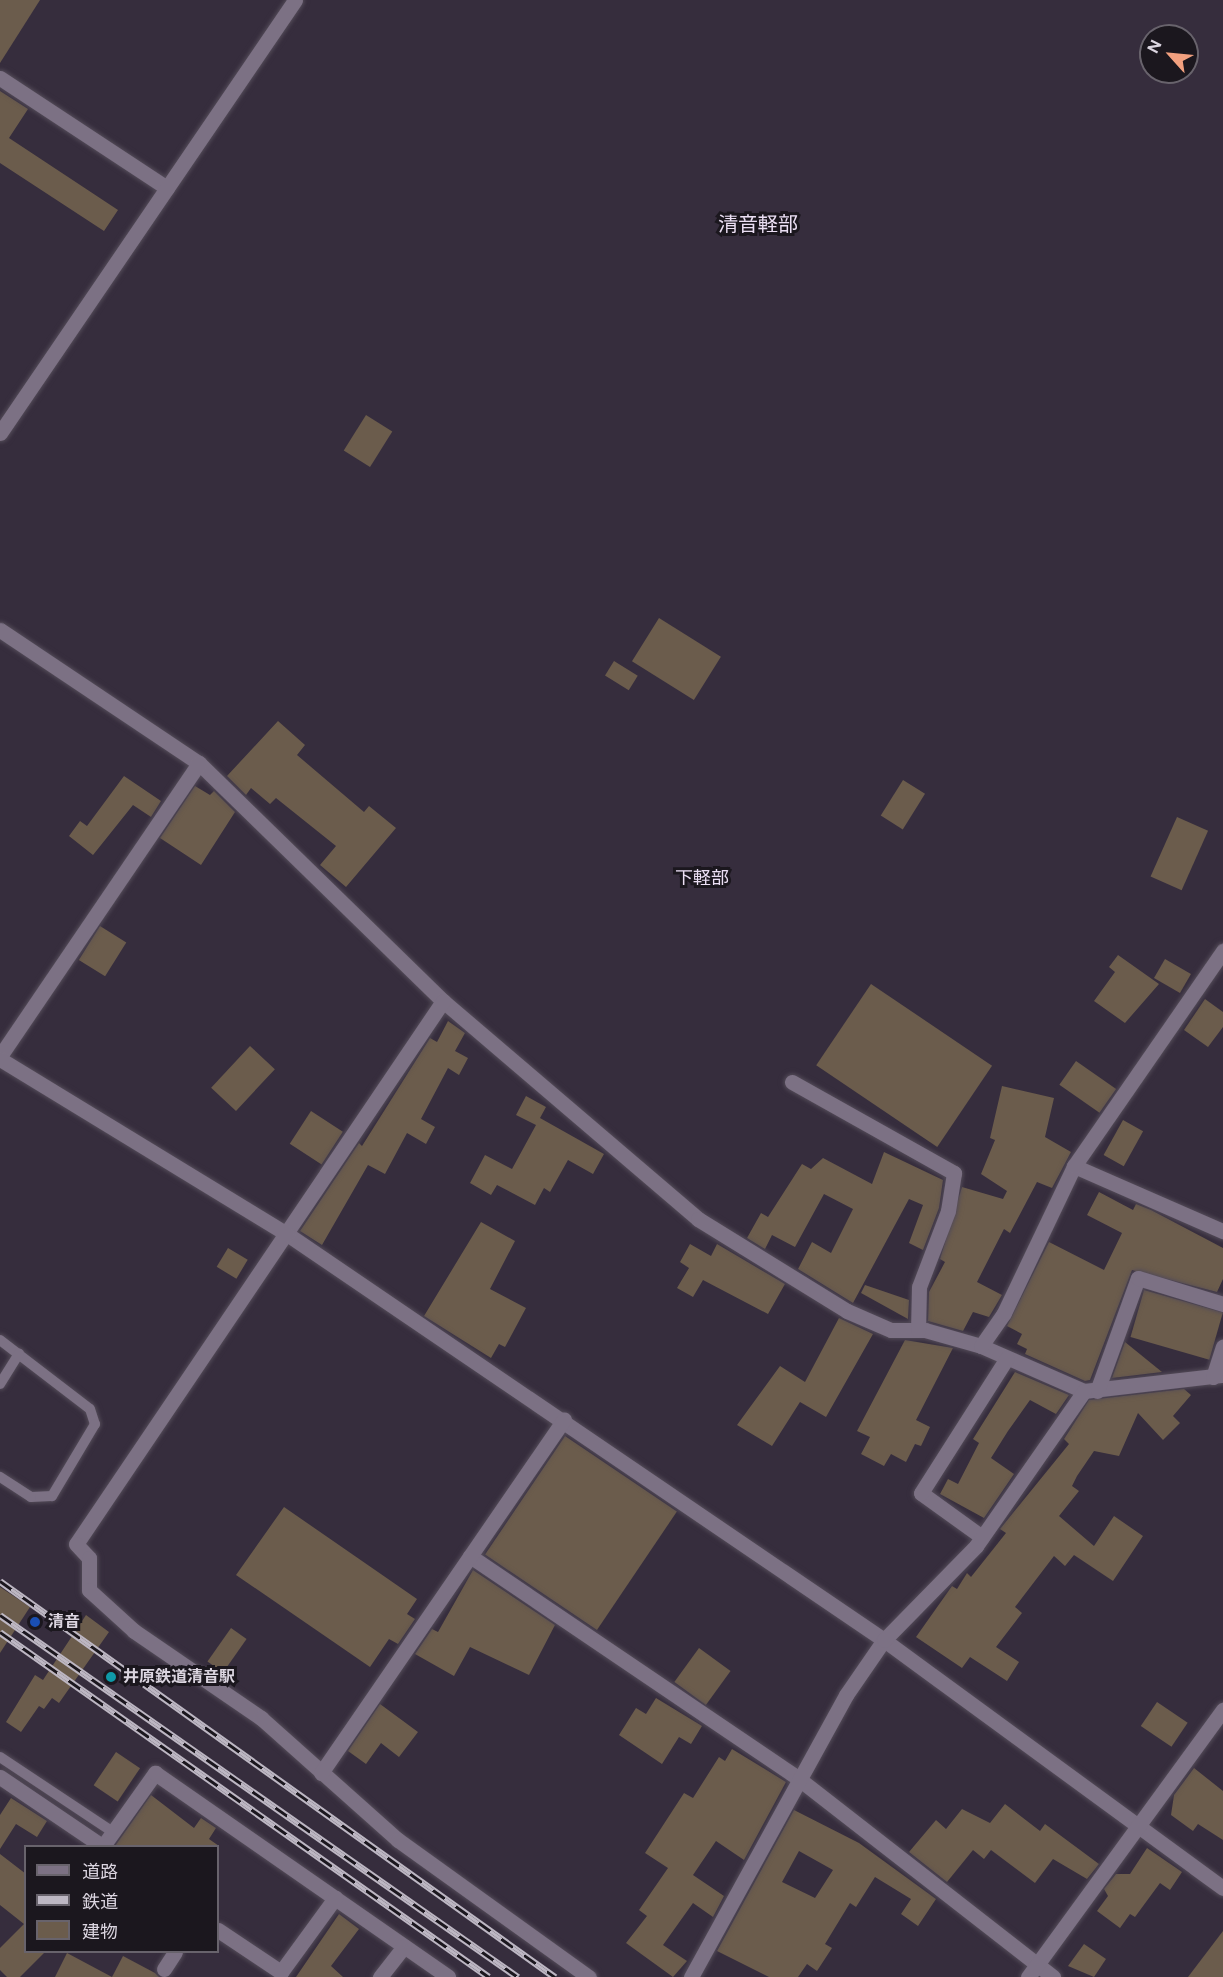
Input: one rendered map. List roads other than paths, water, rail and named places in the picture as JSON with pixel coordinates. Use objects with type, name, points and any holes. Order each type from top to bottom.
[{"type":"street","points":[[0,434],[295,0]]},
{"type":"street","points":[[0,78],[167,188]]},
{"type":"street","points":[[0,630],[199,764],[443,1001],[698,1219],[847,1311],[891,1330],[918,1330],[981,1346],[1091,1391],[1218,1376],[1223,1347]]},
{"type":"street","points":[[199,764],[0,1057],[287,1234],[564,1420],[884,1640],[1223,1888]]},
{"type":"street","points":[[981,1346],[1004,1313],[1074,1166],[1223,951]]},
{"type":"street","points":[[443,1001],[76,1544],[89,1558],[88,1582],[95,1595],[134,1631],[261,1718],[398,1840],[589,1977]]},
{"type":"street","points":[[792,1082],[954,1173],[948,1211],[919,1287],[918,1330]]},
{"type":"street","points":[[1074,1166],[1223,1231]]},
{"type":"street","points":[[691,1977],[799,1779],[884,1640],[982,1537],[1091,1391],[1138,1278],[1223,1304]]},
{"type":"street","points":[[982,1537],[921,1493],[1007,1358]]},
{"type":"street","points":[[321,1773],[564,1420]]},
{"type":"street","points":[[470,1556],[799,1779],[1032,1971],[1053,1977]]},
{"type":"street","points":[[1032,1971],[1223,1710]]},
{"type":"street","points":[[104,1845],[155,1773],[448,1977]]},
{"type":"street","points":[[0,1777],[102,1845]]},
{"type":"street","points":[[219,1931],[281,1972],[335,1899]]},
{"type":"street","points":[[380,1977],[404,1946]]},
{"type":"street","points":[[164,1969],[174,1953]]},
{"type":"lane","points":[[0,1340],[90,1409],[95,1424],[52,1496],[31,1497],[0,1477]]},
{"type":"lane","points":[[0,1384],[19,1353]]},
{"type":"lane","points":[[0,1757],[113,1832]]},
{"type":"railway","points":[[0,1581],[555,1977]]},
{"type":"railway","points":[[0,1615],[518,1977]]},
{"type":"railway","points":[[0,1632],[489,1977]]},
{"type":"place","name":"清音","points":[[35,1622]]},
{"type":"place","name":"井原鉄道清音駅","points":[[111,1677]]},
{"type":"district","name":"清音軽部","points":[[758,224]]},
{"type":"district","name":"下軽部","points":[[702,878]]}]
